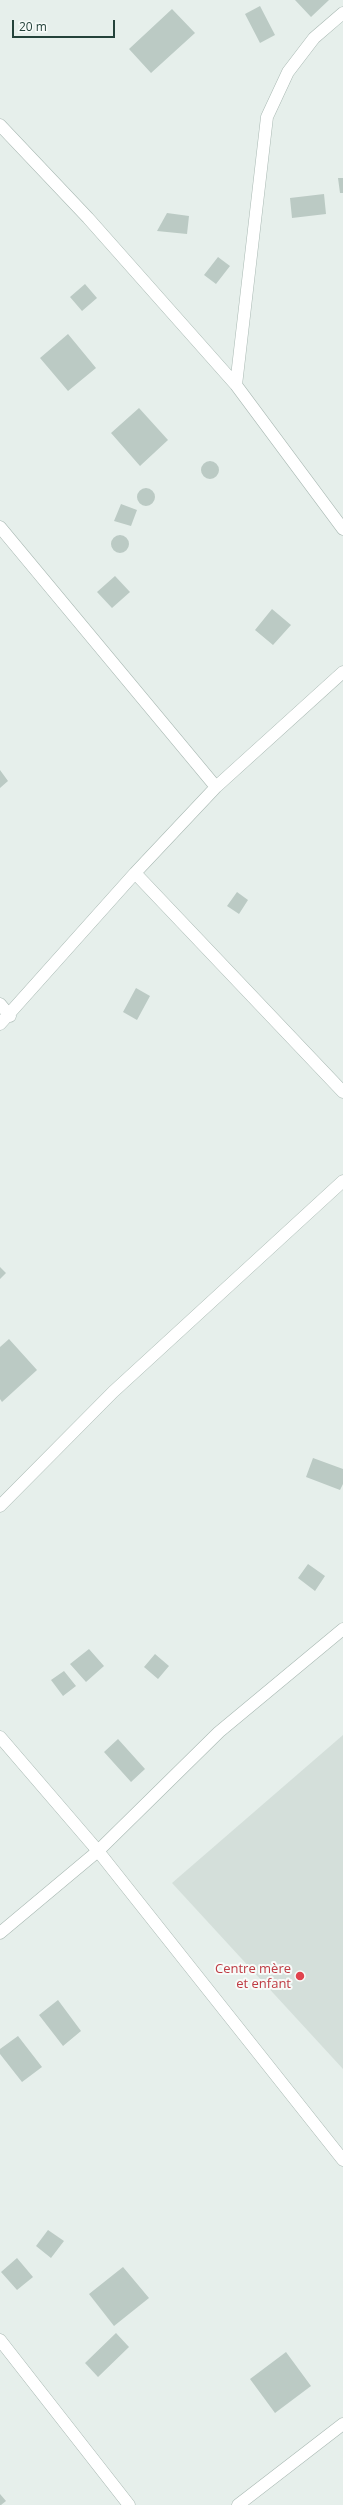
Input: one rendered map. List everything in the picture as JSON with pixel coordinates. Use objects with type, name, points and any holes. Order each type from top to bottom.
[{"type":"street","points":[[236,385],[268,117],[288,72],[314,38],[343,13]]},
{"type":"street","points":[[0,125],[88,218],[236,385],[343,529]]},
{"type":"street","points":[[0,527],[216,787]]},
{"type":"street","points":[[0,1024],[10,1016],[135,873],[216,787],[343,672]]},
{"type":"street","points":[[135,873],[343,1092]]},
{"type":"street","points":[[0,1004],[10,1016]]},
{"type":"street","points":[[0,1506],[113,1392],[343,1181]]},
{"type":"street","points":[[0,1933],[98,1851],[220,1732],[343,1629]]},
{"type":"street","points":[[0,1737],[98,1851],[343,2160]]},
{"type":"street","points":[[0,2340],[129,2505]]},
{"type":"street","points":[[238,2505],[343,2424]]},
{"type":"shaded area","name":"Centre mère et enfant","points":[[343,1735],[343,2069],[172,1883]]},
{"type":"building","points":[[295,0],[329,0],[311,17]]},
{"type":"building","points":[[260,6],[275,35],[260,43],[245,14]]},
{"type":"building","points":[[172,9],[195,33],[151,73],[129,49]]},
{"type":"building","points":[[338,178],[343,178],[343,193],[340,193]]},
{"type":"building","points":[[324,194],[326,214],[292,218],[290,198]]},
{"type":"building","points":[[167,213],[189,216],[187,234],[157,231]]},
{"type":"building","points":[[218,257],[230,266],[216,284],[204,275]]},
{"type":"building","points":[[85,284],[97,298],[82,311],[70,297]]},
{"type":"building","points":[[68,334],[96,368],[68,391],[40,358]]},
{"type":"building","points":[[139,408],[168,440],[140,466],[111,433]]},
{"type":"building","points":[[210,461],[214,462],[218,466],[218,474],[214,478],[210,479],[206,478],[202,474],[201,470],[202,466],[206,462]]},
{"type":"building","points":[[146,488],[152,491],[155,497],[152,503],[146,506],[140,503],[137,497],[140,491]]},
{"type":"building","points":[[121,504],[137,510],[131,526],[114,521]]},
{"type":"building","points":[[116,535],[124,535],[129,540],[127,551],[124,553],[116,553],[111,548],[111,540]]},
{"type":"building","points":[[115,576],[130,592],[112,608],[97,592]]},
{"type":"building","points":[[272,609],[291,625],[273,645],[255,630]]},
{"type":"building","points":[[0,770],[8,781],[0,788]]},
{"type":"building","points":[[237,892],[248,900],[239,914],[227,906]]},
{"type":"building","points":[[136,988],[150,996],[137,1020],[123,1012]]},
{"type":"building","points":[[0,1267],[6,1273],[0,1279]]},
{"type":"building","points":[[9,1339],[37,1370],[2,1402],[0,1399],[0,1347]]},
{"type":"building","points":[[313,1458],[343,1469],[343,1484],[340,1490],[306,1477]]},
{"type":"building","points":[[308,1564],[325,1576],[315,1591],[298,1578]]},
{"type":"building","points":[[89,1649],[104,1666],[86,1682],[70,1664]]},
{"type":"building","points":[[155,1654],[169,1666],[158,1679],[144,1667]]},
{"type":"building","points":[[64,1671],[76,1686],[63,1696],[51,1680]]},
{"type":"building","points":[[118,1739],[145,1769],[131,1782],[104,1752]]},
{"type":"building","points":[[58,2000],[81,2031],[63,2046],[39,2015]]},
{"type":"building","points":[[18,2036],[42,2067],[22,2082],[0,2054],[0,2049]]},
{"type":"building","points":[[48,2230],[64,2241],[51,2258],[36,2246]]},
{"type":"building","points":[[17,2258],[33,2277],[17,2290],[1,2272]]},
{"type":"building","points":[[123,2267],[149,2298],[114,2326],[89,2294]]},
{"type":"building","points":[[116,2333],[129,2347],[98,2377],[85,2363]]},
{"type":"building","points":[[286,2352],[311,2386],[275,2413],[250,2379]]},
{"type":"building","points":[[0,2494],[6,2501],[1,2505],[0,2505]]},
{"type":"place","name":"Centre mère et enfant","points":[[300,1976]]}]
